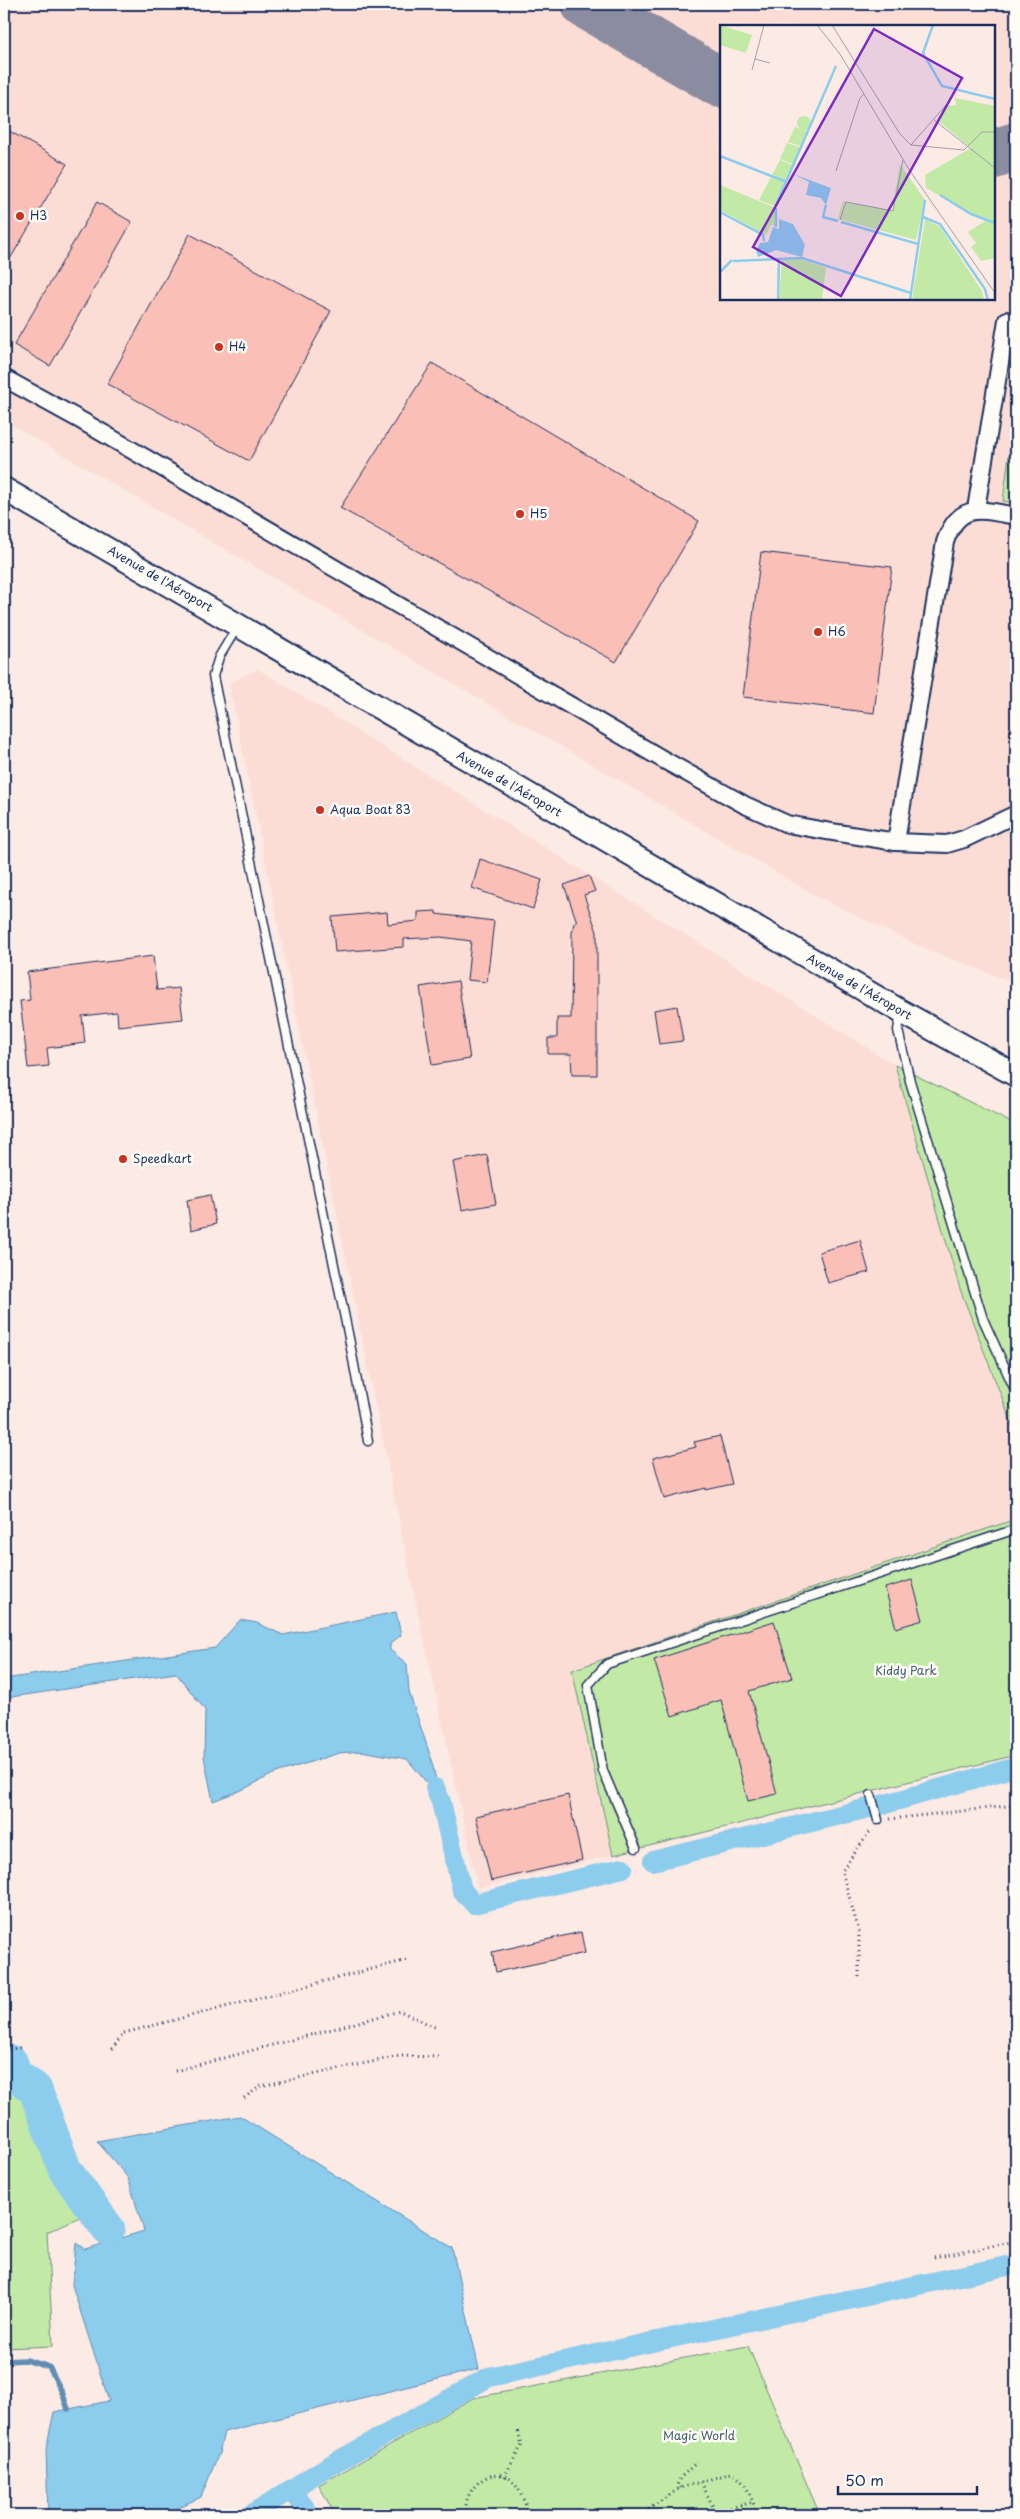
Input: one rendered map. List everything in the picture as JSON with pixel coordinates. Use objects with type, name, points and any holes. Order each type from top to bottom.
[{"type":"main road","name":"Avenue de l'Aéroport","points":[[4,489],[902,1012],[1016,1075]]},
{"type":"street","points":[[976,509],[1008,320]]},
{"type":"street","points":[[4,378],[82,421],[321,562],[745,806],[787,824],[896,842],[946,844],[964,839],[1016,814]]},
{"type":"street","points":[[896,842],[945,542],[949,530],[956,521],[976,509],[1016,516]]},
{"type":"lane","points":[[239,625],[218,656],[214,676],[347,1329],[368,1441]]},
{"type":"lane","points":[[902,1012],[898,1030],[910,1082],[983,1318],[1016,1392]]},
{"type":"lane","points":[[636,1848],[603,1770],[588,1685],[607,1664],[1016,1529]]},
{"type":"lane","points":[[871,1795],[878,1820]]},
{"type":"path","points":[[859,1977],[859,1932],[842,1871],[878,1820],[1016,1805]]},
{"type":"path","points":[[112,2049],[124,2032],[406,1960]]},
{"type":"path","points":[[175,2071],[400,2011],[437,2028]]},
{"type":"path","points":[[4,2050],[23,2047]]},
{"type":"path","points":[[244,2098],[261,2086],[399,2056],[440,2057]]},
{"type":"path","points":[[934,2258],[1016,2241]]},
{"type":"path","points":[[504,2477],[522,2445],[518,2430]]},
{"type":"path","points":[[680,2488],[677,2485],[680,2478],[697,2462]]},
{"type":"path","points":[[640,2515],[680,2488],[731,2473],[740,2478],[753,2502],[757,2515]]},
{"type":"path","points":[[467,2515],[465,2504],[469,2492],[490,2476],[504,2477],[516,2485],[530,2515]]},
{"type":"path","points":[[701,2482],[716,2514],[753,2502]]},
{"type":"shaded area","points":[[4,4],[1016,4],[1016,984],[915,944],[820,898],[4,420]]},
{"type":"shaded area","points":[[258,669],[895,1065],[960,1289],[1016,1434],[1016,1519],[572,1670],[613,1855],[478,1888],[414,1594],[229,683]]},
{"type":"green space","points":[[1016,401],[1016,503],[1003,501]]},
{"type":"green space","points":[[895,1065],[1016,1125],[1016,1434],[960,1289]]},
{"type":"green space","name":"Kiddy Park","points":[[1016,1519],[1016,1755],[613,1855],[572,1670]]},
{"type":"green space","points":[[11,2062],[84,2215],[47,2232],[53,2346],[4,2348],[4,2063]]},
{"type":"green space","name":"Magic World","points":[[748,2346],[820,2515],[335,2515],[319,2485],[473,2398]]},
{"type":"water","points":[[396,1612],[401,1635],[390,1644],[390,1650],[407,1664],[409,1692],[431,1758],[437,1785],[432,1789],[407,1759],[361,1751],[339,1753],[273,1774],[244,1789],[213,1801],[204,1757],[205,1710],[176,1673],[4,1698],[4,1679],[215,1648],[240,1620],[257,1623],[283,1635]]},
{"type":"water","points":[[240,2116],[452,2248],[479,2369],[224,2432],[219,2453],[201,2497],[162,2515],[48,2515],[46,2449],[54,2412],[109,2401],[72,2285],[76,2243],[85,2249],[144,2231],[128,2178],[97,2141]]},
{"type":"building","name":"H3","points":[[4,128],[67,164],[4,269]]},
{"type":"building","points":[[97,202],[132,222],[50,366],[14,345]]},
{"type":"building","name":"H4","points":[[190,234],[331,311],[249,461],[107,384]]},
{"type":"building","name":"H5","points":[[432,363],[699,521],[616,662],[340,508]]},
{"type":"building","name":"H6","points":[[761,552],[892,567],[874,713],[743,697]]},
{"type":"building","points":[[480,859],[542,880],[533,909],[472,888]]},
{"type":"building","points":[[589,876],[595,891],[584,895],[597,932],[597,1075],[572,1075],[571,1054],[548,1054],[548,1038],[557,1038],[557,1018],[571,1018],[572,933],[574,923],[577,922],[564,885]]},
{"type":"building","points":[[436,911],[436,914],[494,921],[487,982],[467,980],[471,941],[441,937],[404,939],[404,947],[335,952],[332,917],[387,912],[388,924],[418,921],[418,912]]},
{"type":"building","points":[[153,956],[157,990],[179,988],[183,1019],[118,1026],[117,1012],[82,1016],[85,1043],[47,1048],[49,1066],[28,1068],[20,1001],[30,1000],[27,972]]},
{"type":"building","points":[[458,981],[470,1059],[432,1065],[420,987]]},
{"type":"building","points":[[677,1006],[683,1041],[659,1044],[654,1010]]},
{"type":"building","points":[[487,1155],[496,1204],[462,1210],[453,1162]]},
{"type":"building","points":[[210,1195],[216,1224],[191,1230],[187,1200]]},
{"type":"building","points":[[860,1240],[869,1272],[828,1283],[819,1252]]},
{"type":"building","points":[[720,1436],[732,1484],[706,1490],[706,1488],[664,1499],[653,1458],[696,1447],[694,1442]]},
{"type":"building","points":[[912,1580],[923,1620],[896,1628],[885,1588]]},
{"type":"building","points":[[774,1621],[792,1678],[749,1691],[777,1794],[748,1801],[721,1700],[672,1716],[654,1660]]},
{"type":"building","points":[[568,1795],[582,1860],[491,1881],[476,1816]]},
{"type":"building","points":[[581,1932],[585,1953],[496,1972],[492,1952]]},
{"type":"waterway","points":[[653,1861],[889,1803],[1016,1767]]},
{"type":"waterway","points":[[435,1788],[441,1802],[462,1890],[474,1904],[623,1868]]},
{"type":"waterway","points":[[11,2062],[14,2074],[35,2089],[65,2170],[108,2229]]},
{"type":"waterway","points":[[250,2515],[327,2467],[489,2377],[1016,2264]]},
{"type":"waterway","points":[[4,2361],[26,2360],[49,2367],[62,2392],[68,2409]]},
{"type":"waterway","points":[[292,2490],[310,2515]]},
{"type":"taxiway","points":[[586,4],[720,82]]},
{"type":"taxiway","points":[[995,154],[1016,147]]},
{"type":"place","name":"H3","points":[[20,216]]},
{"type":"place","name":"H4","points":[[219,347]]},
{"type":"place","name":"H5","points":[[520,514]]},
{"type":"place","name":"H6","points":[[818,632]]},
{"type":"place","name":"Aqua Boat 83","points":[[320,810]]},
{"type":"place","name":"Speedkart","points":[[123,1159]]}]
